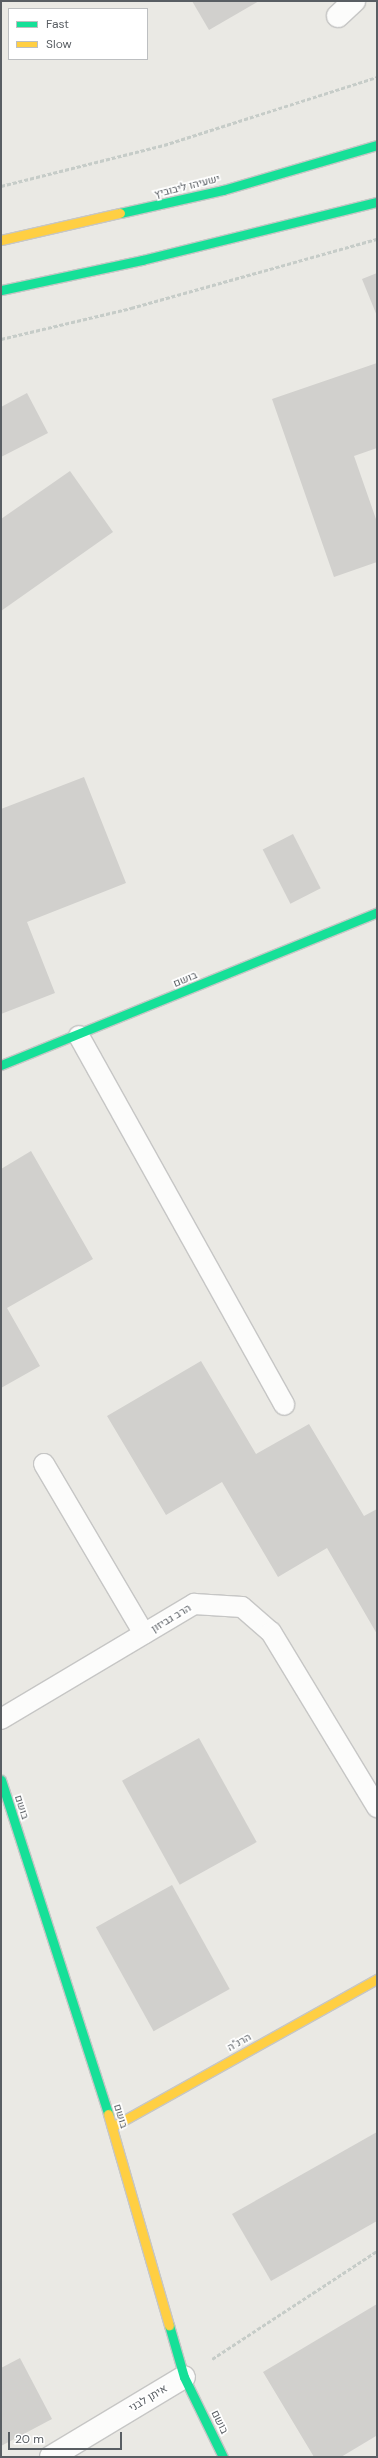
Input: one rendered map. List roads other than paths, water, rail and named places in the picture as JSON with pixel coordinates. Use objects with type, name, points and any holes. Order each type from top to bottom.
[{"type":"street","points":[[338,16],[354,1]]},
{"type":"street","name":"ישעיהו ליבוביץ","points":[[1,240],[222,190],[377,145]]},
{"type":"street","points":[[1,290],[142,260],[377,202]]},
{"type":"street","name":"בושם","points":[[1,1065],[79,1036],[377,912]]},
{"type":"street","name":"בושם","points":[[1,1780],[112,2127],[184,2377],[223,2457]]},
{"type":"street","name":"הרנ\"ה","points":[[112,2127],[377,1979]]},
{"type":"street","name":"איתן לבני","points":[[51,2457],[184,2377]]},
{"type":"lane","points":[[79,1036],[284,1405]]},
{"type":"lane","points":[[44,1464],[144,1634]]},
{"type":"lane","name":"הרב גביזון","points":[[1,1719],[194,1604],[242,1607],[271,1632],[377,1807]]}]
